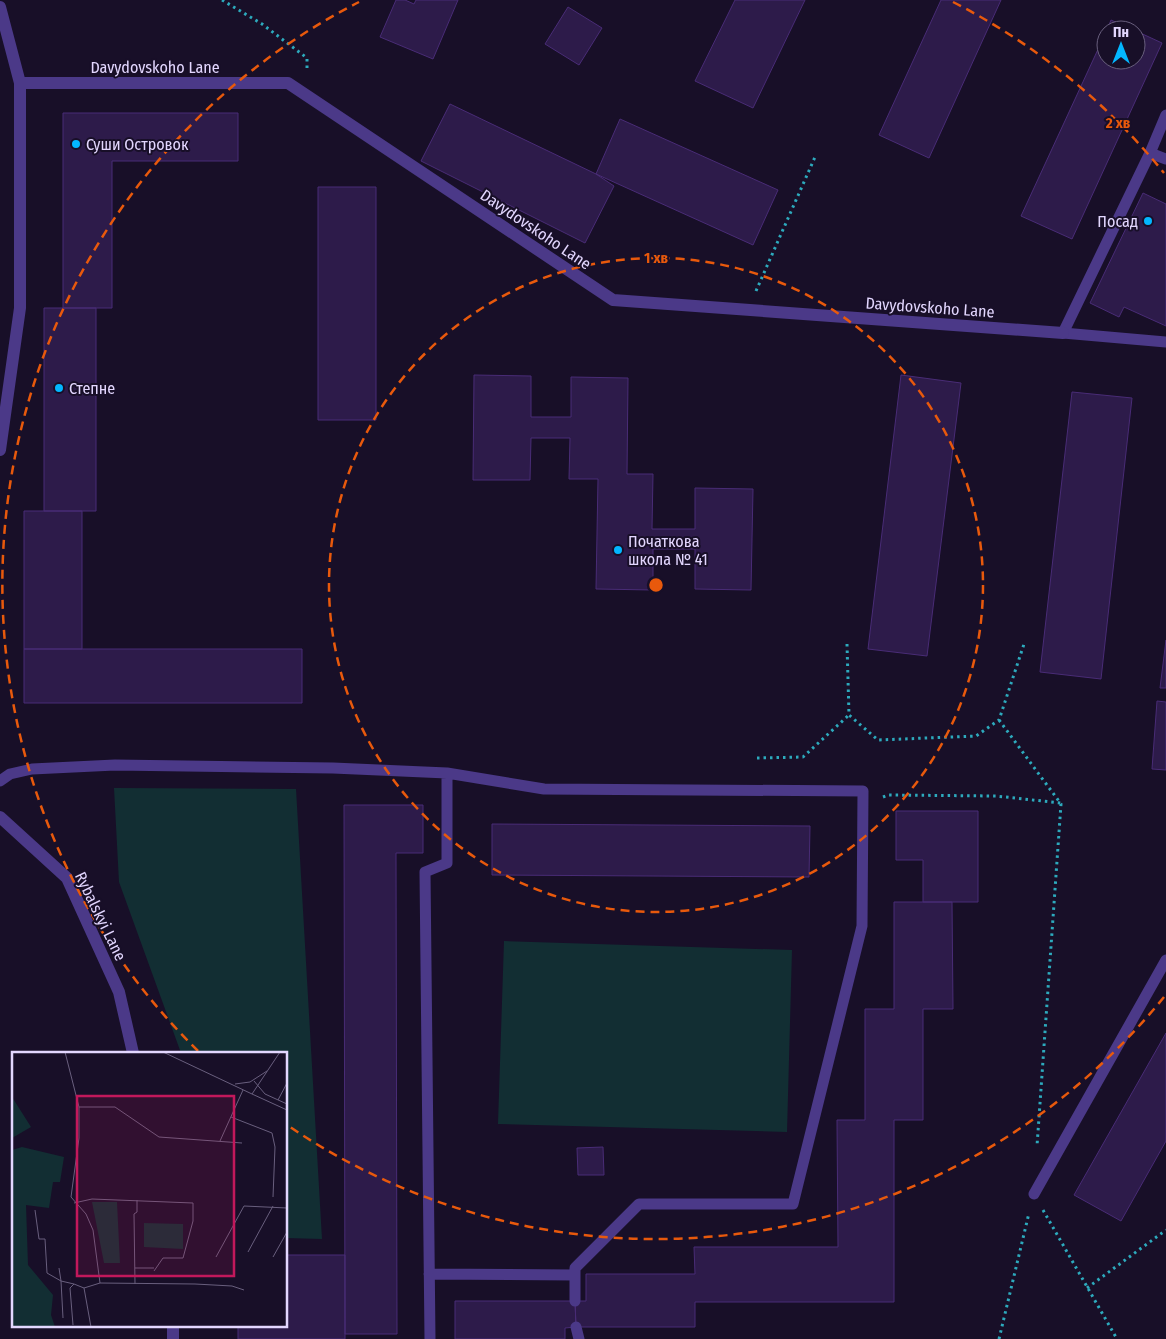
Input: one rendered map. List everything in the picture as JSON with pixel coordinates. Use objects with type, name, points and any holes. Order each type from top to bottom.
[{"type":"street","points":[[0,7],[20,83],[20,308],[0,450]]},
{"type":"street","name":"Davydovskoho Lane","points":[[20,83],[288,83],[613,300],[1063,332]]},
{"type":"street","name":"Rybalskyi Lane","points":[[0,817],[67,878],[119,992],[133,1052]]},
{"type":"street","points":[[173,1326],[174,1339]]},
{"type":"lane","points":[[1166,115],[1063,332],[1166,342]]},
{"type":"lane","points":[[1150,152],[1166,159]]},
{"type":"lane","points":[[0,781],[10,774],[32,769],[115,765],[333,768],[448,773],[544,789],[863,791],[862,926],[793,1204],[639,1204],[576,1268],[576,1301]]},
{"type":"lane","points":[[430,1339],[425,872],[447,863],[448,773]]},
{"type":"lane","points":[[1034,1194],[1166,960]]},
{"type":"lane","points":[[430,1274],[576,1275]]},
{"type":"lane","points":[[576,1327],[579,1339]]},
{"type":"path","points":[[222,0],[262,24],[307,58],[308,98]]},
{"type":"path","points":[[747,310],[815,157]]},
{"type":"path","points":[[849,715],[878,740],[976,736],[999,720],[1025,641]]},
{"type":"path","points":[[757,758],[803,757],[849,715],[848,644]]},
{"type":"path","points":[[999,720],[1061,804],[1037,1154]]},
{"type":"path","points":[[863,805],[888,795],[996,796],[1061,804]]},
{"type":"path","points":[[1034,1194],[1117,1339]]},
{"type":"path","points":[[999,1339],[1034,1194]]},
{"type":"path","points":[[1088,1288],[1166,1230]]},
{"type":"green space","points":[[114,788],[296,789],[322,1239],[288,1238],[288,1052],[181,1052],[119,882]]},
{"type":"green space","points":[[504,941],[792,950],[787,1132],[498,1124]]},
{"type":"building","points":[[396,0],[405,0],[414,4],[416,0],[458,0],[433,59],[380,37]]},
{"type":"building","points":[[735,0],[805,0],[753,108],[695,81]]},
{"type":"building","points":[[941,0],[1001,0],[929,158],[879,135]]},
{"type":"building","points":[[568,7],[602,28],[579,65],[545,44]]},
{"type":"building","points":[[1146,36],[1162,43],[1072,239],[1021,216],[1096,54],[1096,70],[1146,70]]},
{"type":"building","points":[[450,104],[596,174],[614,186],[585,243],[421,161]]},
{"type":"building","points":[[63,113],[238,113],[238,161],[112,161],[112,308],[63,308]]},
{"type":"building","points":[[620,119],[778,190],[753,245],[596,174]]},
{"type":"building","points":[[318,187],[376,187],[376,420],[318,420]]},
{"type":"building","points":[[1143,193],[1166,204],[1166,326],[1124,307],[1119,317],[1090,303]]},
{"type":"building","points":[[44,308],[96,308],[96,511],[44,511]]},
{"type":"building","points":[[474,375],[531,376],[531,417],[571,417],[571,377],[628,378],[627,474],[653,474],[652,529],[695,529],[695,488],[753,489],[751,590],[695,589],[695,549],[653,549],[653,590],[596,589],[598,479],[569,479],[570,438],[531,438],[530,480],[473,480]]},
{"type":"building","points":[[901,375],[961,383],[927,656],[868,649]]},
{"type":"building","points":[[1072,392],[1132,398],[1101,679],[1040,672]]},
{"type":"building","points":[[24,511],[82,511],[82,649],[24,649]]},
{"type":"building","points":[[1166,640],[1166,688],[1160,688]]},
{"type":"building","points":[[24,649],[302,649],[302,703],[24,703]]},
{"type":"building","points":[[1157,701],[1166,702],[1166,770],[1152,769]]},
{"type":"building","points":[[344,805],[423,805],[423,853],[396,853],[397,1334],[345,1334]]},
{"type":"building","points":[[896,811],[978,811],[978,902],[923,902],[923,860],[896,860]]},
{"type":"building","points":[[492,824],[810,826],[809,877],[492,875]]},
{"type":"building","points":[[894,902],[952,902],[953,1009],[923,1009],[923,1120],[894,1120],[894,1302],[695,1302],[695,1327],[576,1327],[575,1301],[586,1301],[586,1274],[695,1274],[694,1247],[838,1247],[837,1120],[865,1120],[865,1009],[894,1009]]},
{"type":"building","points":[[1166,1033],[1166,1141],[1121,1221],[1074,1195]]},
{"type":"building","points":[[603,1147],[604,1175],[578,1175],[577,1148]]},
{"type":"building","points":[[288,1255],[345,1255],[345,1339],[238,1339],[238,1326],[288,1326]]},
{"type":"building","points":[[455,1301],[575,1301],[576,1327],[565,1328],[565,1339],[455,1339]]},
{"type":"place","name":"Суши Островок","points":[[76,144]]},
{"type":"place","name":"Посад","points":[[1148,221]]},
{"type":"place","name":"Степне","points":[[59,388]]},
{"type":"place","name":"Початкова школа № 41","points":[[618,550]]}]
